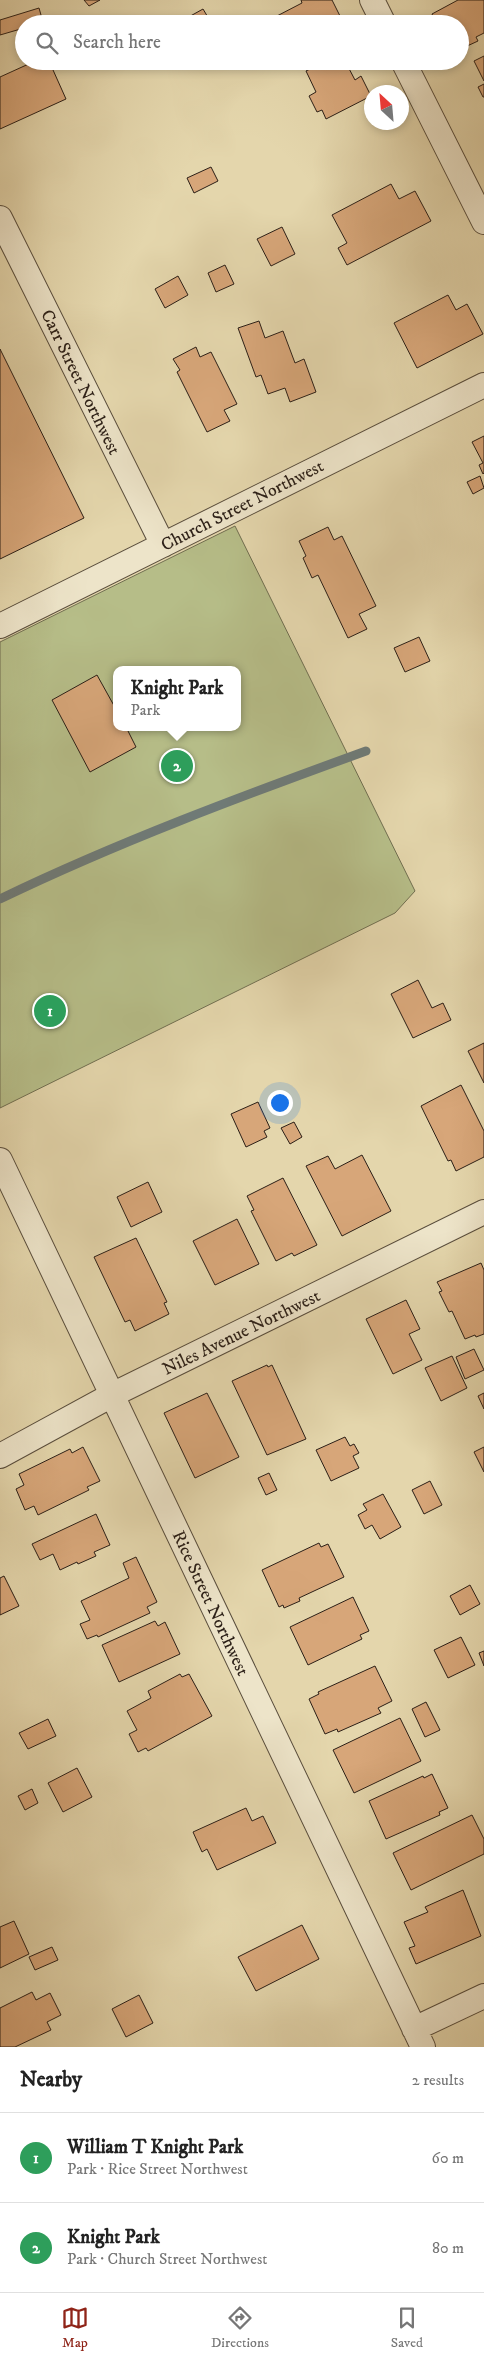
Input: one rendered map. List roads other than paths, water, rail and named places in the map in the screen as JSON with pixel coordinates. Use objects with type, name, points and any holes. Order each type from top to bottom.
[{"type":"street","points":[[372,0],[380,15]]},
{"type":"street","points":[[408,70],[484,222]]},
{"type":"street","name":"Carr Street Northwest","points":[[0,218],[163,545]]},
{"type":"street","name":"Church Street Northwest","points":[[0,626],[484,384]]},
{"type":"street","name":"Rice Street Northwest","points":[[0,1160],[418,2038]]},
{"type":"street","name":"Niles Avenue Northwest","points":[[0,1456],[112,1395],[483,1214]]},
{"type":"street","points":[[418,2038],[484,1996]]},
{"type":"waterway","points":[[0,899],[135,839],[366,751]]},
{"type":"place","name":"Knight Park","points":[[177,766]]},
{"type":"place","name":"William T Knight Park","points":[[50,1011]]}]
